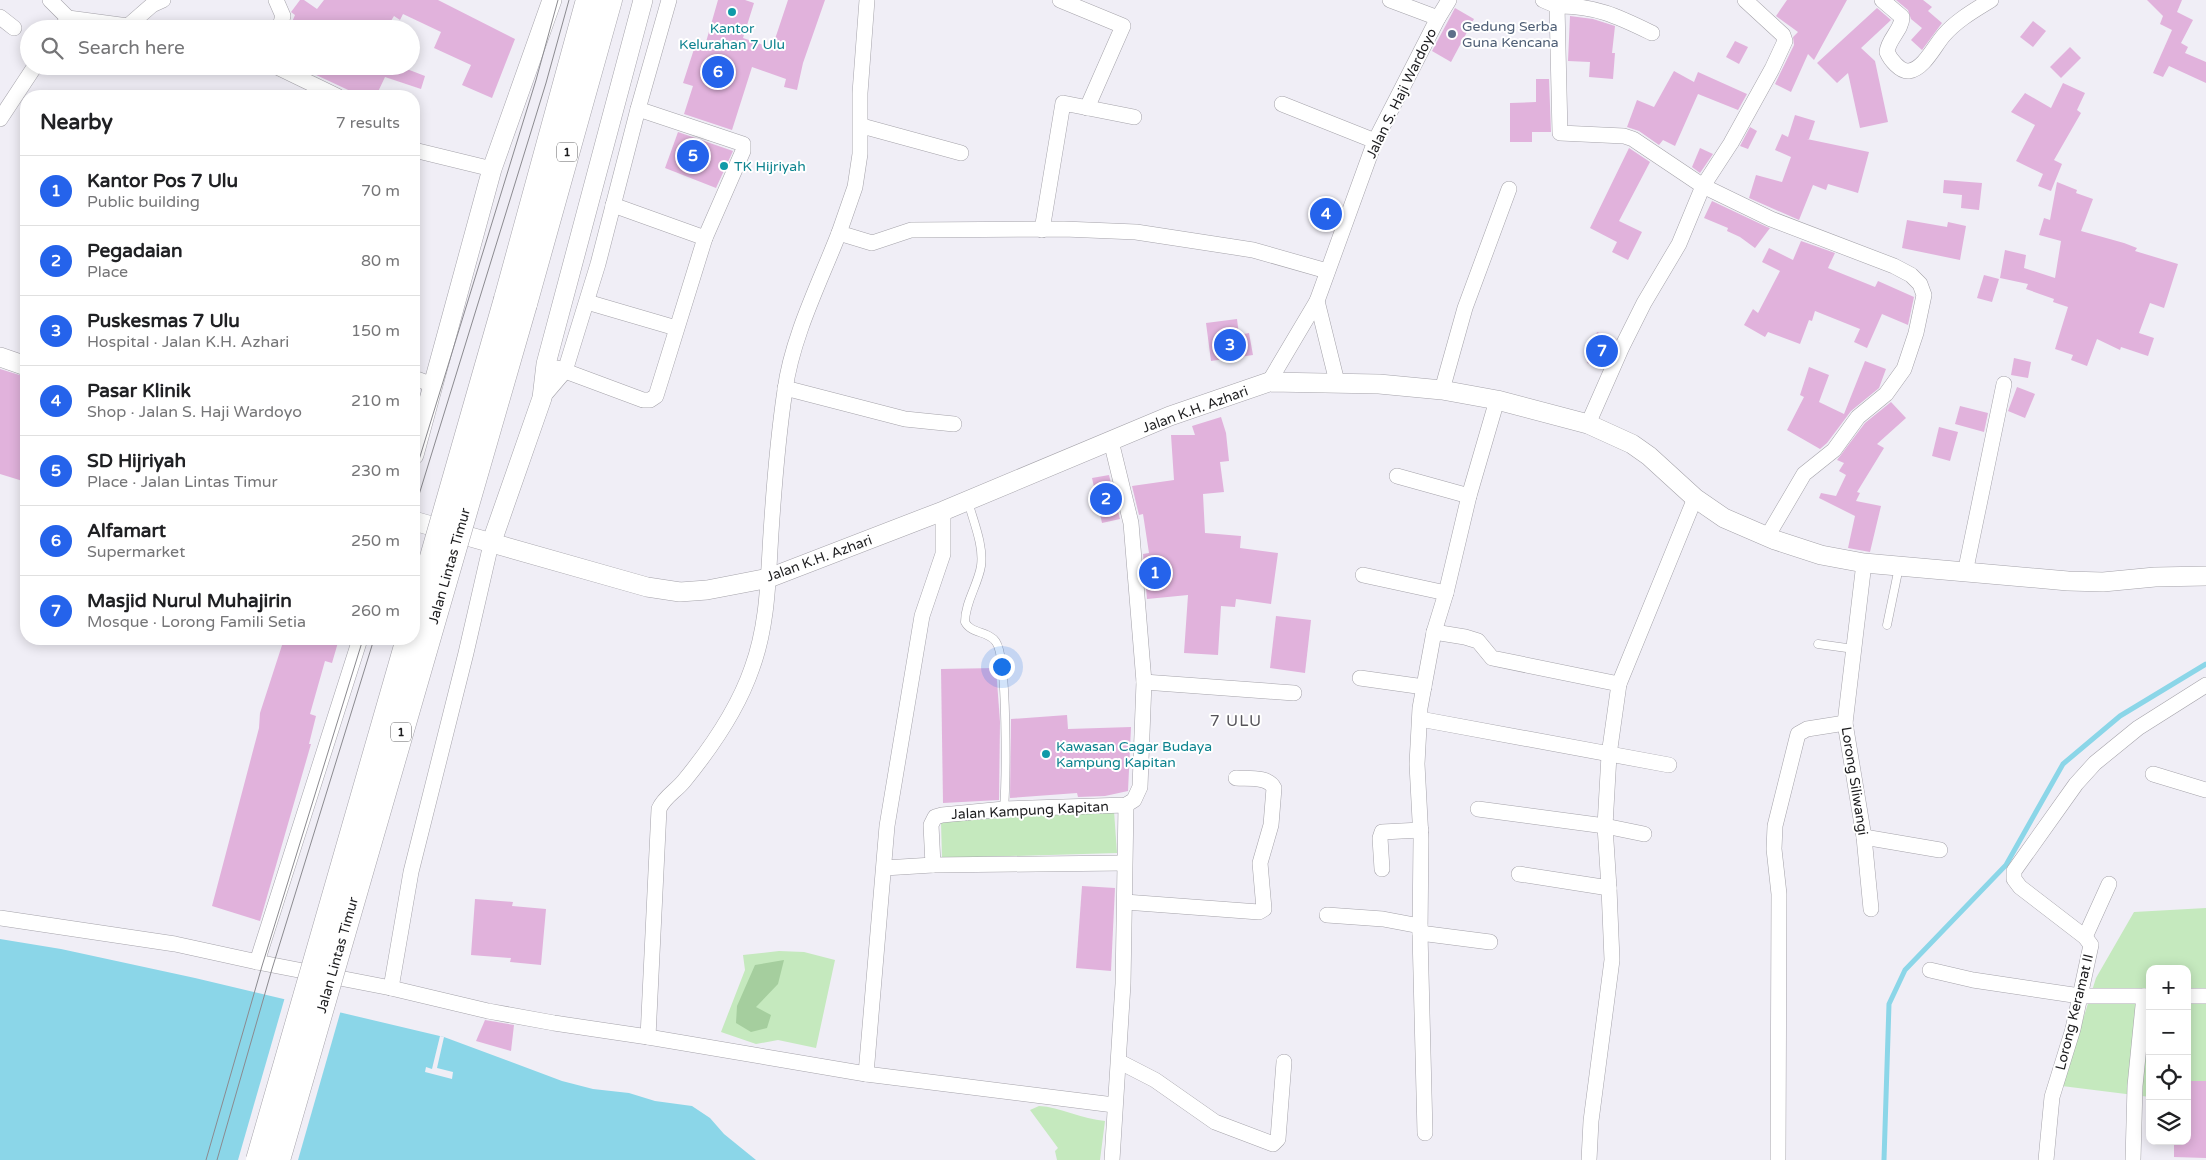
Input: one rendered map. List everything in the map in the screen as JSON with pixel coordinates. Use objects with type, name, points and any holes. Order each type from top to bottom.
[{"type":"highway","name":"Jalan Lintas Timur","points":[[278,1160],[515,302],[588,0]]},
{"type":"highway","name":"Jalan Lintas Timur","points":[[420,601],[610,0]]},
{"type":"highway","name":"Jalan Lintas Timur","points":[[258,1160],[406,645]]},
{"type":"street","points":[[50,0],[63,20]]},
{"type":"street","points":[[135,20],[152,5],[163,0]]},
{"type":"street","points":[[276,0],[282,16],[281,20]]},
{"type":"street","points":[[391,988],[410,872],[466,653],[491,544],[542,398],[546,364],[644,0]]},
{"type":"street","points":[[542,398],[565,371],[587,302],[638,109],[670,0]]},
{"type":"street","points":[[648,1037],[659,809],[662,803],[683,783],[715,739],[742,693],[753,667],[766,617],[785,388],[800,333],[840,233],[855,187],[862,126],[860,93],[867,0]]},
{"type":"street","points":[[1060,0],[1124,26],[1087,108]]},
{"type":"street","points":[[1390,0],[1438,18]]},
{"type":"street","name":"Jalan S. Haji Wardoyo","points":[[1269,382],[1317,300],[1375,141],[1449,0]]},
{"type":"street","points":[[1543,0],[1557,6],[1590,8],[1610,13],[1652,33]]},
{"type":"street","points":[[1588,424],[1621,349],[1644,303],[1680,244],[1703,186],[1763,85],[1785,41],[1784,35],[1745,0]]},
{"type":"street","points":[[1882,0],[1902,17],[1902,23],[1888,45],[1886,52],[1902,70],[1906,71],[1916,68],[1954,25],[1992,0]]},
{"type":"street","points":[[420,433],[492,169],[550,1]]},
{"type":"street","points":[[1557,6],[1559,132],[1562,134],[1624,136],[1633,139],[1703,186],[1772,219],[1894,266],[1911,275],[1920,284],[1924,295],[1916,333],[1904,369],[1886,394],[1858,417],[1834,450],[1804,474],[1767,537]]},
{"type":"street","points":[[0,17],[14,28]]},
{"type":"street","points":[[0,119],[29,75]]},
{"type":"street","points":[[290,75],[314,90]]},
{"type":"street","points":[[1042,230],[1063,103],[1134,117]]},
{"type":"street","points":[[1282,104],[1375,141]]},
{"type":"street","points":[[546,364],[643,400],[650,400],[656,396],[705,238],[743,151],[743,144],[638,109]]},
{"type":"street","points":[[862,126],[961,152]]},
{"type":"street","points":[[420,151],[492,169]]},
{"type":"street","points":[[1442,390],[1465,308],[1509,189]]},
{"type":"street","points":[[613,205],[705,238]]},
{"type":"street","points":[[840,233],[872,243],[911,230],[1136,232],[1191,239],[1252,250],[1327,271]]},
{"type":"street","points":[[1317,300],[1337,382]]},
{"type":"street","points":[[587,302],[676,328]]},
{"type":"street","points":[[0,357],[20,364]]},
{"type":"street","points":[[420,380],[433,385]]},
{"type":"street","name":"Jalan K.H. Azhari","points":[[420,523],[647,587],[680,592],[707,590],[769,578],[943,511],[1170,416],[1269,382],[1337,382],[1442,390],[1497,400],[1588,424],[1632,444],[1649,456],[1701,503],[1724,518],[1767,537],[1821,555],[1864,564],[2068,581],[2103,582],[2155,577],[2206,576]]},
{"type":"street","points":[[1965,573],[2004,384]]},
{"type":"street","points":[[785,388],[904,419],[954,424]]},
{"type":"street","points":[[1425,1133],[1420,929],[1421,830],[1417,764],[1420,708],[1434,632],[1446,593],[1469,496],[1497,400]]},
{"type":"street","name":"Jalan Kampung Kapitan","points":[[933,865],[931,825],[935,817],[942,814],[1004,809],[1126,805],[1134,800],[1140,787],[1144,682],[1131,523],[1111,441]]},
{"type":"street","points":[[1397,476],[1469,496]]},
{"type":"street","points":[[1589,1160],[1591,1121],[1612,960],[1606,826],[1609,754],[1619,684],[1701,503]]},
{"type":"street","points":[[866,1074],[892,798],[922,616],[943,554],[943,511]]},
{"type":"street","name":"Lorong Siliwangi","points":[[1864,564],[1845,723],[1864,837],[1871,909]]},
{"type":"street","points":[[1363,575],[1446,593]]},
{"type":"street","points":[[1434,632],[1465,636],[1478,641],[1492,658],[1619,684]]},
{"type":"street","points":[[257,962],[358,645]]},
{"type":"street","points":[[1360,678],[1424,687]]},
{"type":"street","points":[[1144,682],[1294,694]]},
{"type":"street","name":"Lorong Keramat II","points":[[2046,1160],[2052,1097],[2073,1029],[2091,947],[2085,937],[2020,887],[2014,879],[2014,871],[2076,784],[2090,769],[2138,728],[2206,685]]},
{"type":"street","points":[[1420,719],[1669,766]]},
{"type":"street","points":[[1778,1160],[1779,894],[1774,849],[1776,826],[1798,734],[1807,729],[1845,723]]},
{"type":"street","points":[[2153,774],[2206,790]]},
{"type":"street","points":[[1125,899],[1259,912],[1264,909],[1260,863],[1271,825],[1274,788],[1269,781],[1236,778]]},
{"type":"street","name":"Jalan Kampung Kapitan","points":[[1112,1160],[1120,1062],[1126,805]]},
{"type":"street","points":[[1478,809],[1606,826],[1644,834]]},
{"type":"street","points":[[1382,869],[1380,838],[1382,832],[1421,830]]},
{"type":"street","points":[[1864,837],[1940,850]]},
{"type":"street","points":[[884,868],[933,865],[1124,863]]},
{"type":"street","points":[[1519,874],[1609,888]]},
{"type":"street","points":[[2085,937],[2109,884]]},
{"type":"street","points":[[1326,914],[1383,919],[1420,929],[1490,942]]},
{"type":"street","points":[[0,918],[175,944],[391,988],[488,1011],[866,1074],[1114,1105]]},
{"type":"street","points":[[1930,970],[1974,980],[2080,996],[2146,996]]},
{"type":"street","points":[[2191,996],[2206,996]]},
{"type":"street","points":[[2133,1160],[2135,1086],[2146,1004]]},
{"type":"street","points":[[1120,1062],[1155,1080],[1215,1122],[1273,1144],[1278,1139],[1284,1062]]},
{"type":"lane","points":[[968,500],[982,551],[981,568],[965,612],[964,622],[971,628],[992,637],[1000,650],[1005,733],[1004,809]]},
{"type":"lane","points":[[1887,625],[1899,567]]},
{"type":"lane","points":[[1818,644],[1854,649]]},
{"type":"green space","points":[[1114,811],[1117,853],[942,858],[941,822]]},
{"type":"green space","points":[[2206,908],[2206,1103],[2191,1101],[2191,965],[2146,965],[2146,1096],[2062,1086],[2096,978],[2134,912]]},
{"type":"green space","points":[[779,951],[804,952],[835,960],[816,1048],[778,1040],[756,1044],[721,1032],[745,970],[743,955]]},
{"type":"green space","points":[[784,960],[778,984],[756,1007],[771,1015],[767,1028],[751,1032],[736,1023],[737,1006],[755,965]]},
{"type":"green space","points":[[1039,1106],[1055,1108],[1105,1121],[1100,1160],[1057,1160],[1055,1151],[1058,1148],[1030,1110]]},
{"type":"water","points":[[0,939],[61,949],[195,978],[444,1037],[562,1081],[593,1089],[629,1093],[655,1101],[692,1106],[710,1118],[724,1134],[756,1160],[0,1160]]},
{"type":"pier","points":[[285,997],[341,1010],[298,1160],[238,1160]]},
{"type":"pier","points":[[440,1036],[444,1037],[437,1068],[453,1072],[452,1079],[425,1072],[426,1067],[432,1069]]},
{"type":"building","points":[[300,0],[304,0],[317,9],[324,0],[438,0],[515,39],[492,98],[462,85],[471,65],[434,48],[441,32],[420,22],[420,20],[403,14],[400,20],[394,16],[392,20],[293,20],[295,15],[291,12]]},
{"type":"building","points":[[718,0],[745,0],[754,3],[743,38],[772,48],[788,0],[825,0],[803,63],[797,90],[784,87],[786,79],[752,67],[732,130],[684,114],[693,86],[683,83],[695,46],[704,49]]},
{"type":"building","points":[[1787,0],[1847,0],[1814,60],[1808,54],[1791,92],[1775,84],[1794,45],[1793,37],[1798,32],[1776,16]]},
{"type":"building","points":[[1896,0],[1923,0],[1932,7],[1928,11],[1942,23],[1922,50],[1911,40],[1922,28],[1911,19],[1908,10]]},
{"type":"building","points":[[2147,0],[2182,0],[2177,12],[2193,20],[2181,43],[2188,47],[2185,53],[2206,62],[2206,83],[2169,66],[2163,77],[2153,73],[2172,30],[2160,24],[2163,16]]},
{"type":"building","name":"Gedung Serba Guna Kencana","points":[[1455,8],[1474,19],[1451,62],[1432,51]]},
{"type":"building","points":[[1877,8],[1891,20],[1861,48],[1875,61],[1888,122],[1860,128],[1848,73],[1837,83],[1817,63]]},
{"type":"building","points":[[1570,16],[1593,19],[1615,26],[1612,53],[1615,53],[1613,79],[1589,77],[1590,62],[1568,61]]},
{"type":"building","points":[[2033,21],[2046,31],[2033,47],[2020,37]]},
{"type":"building","points":[[1735,41],[1748,47],[1739,64],[1726,57]]},
{"type":"building","points":[[2070,47],[2081,58],[2061,78],[2050,67]]},
{"type":"building","points":[[1674,71],[1694,82],[1698,72],[1747,94],[1738,110],[1698,94],[1675,146],[1663,140],[1659,145],[1639,131],[1627,127],[1637,100],[1654,107]]},
{"type":"building","points":[[420,74],[425,76],[421,89],[385,77],[379,90],[348,90],[316,75]]},
{"type":"building","points":[[1536,79],[1549,79],[1551,132],[1532,132],[1532,142],[1510,142],[1510,103],[1536,102]]},
{"type":"building","points":[[2063,83],[2085,93],[2077,110],[2081,113],[2054,160],[2062,164],[2051,191],[2038,186],[2043,174],[2016,161],[2035,125],[2011,112],[2025,93],[2051,108]]},
{"type":"building","points":[[1795,115],[1815,121],[1809,139],[1807,139],[1869,152],[1858,193],[1828,184],[1826,190],[1813,185],[1799,220],[1749,198],[1756,175],[1782,182],[1791,157],[1775,150],[1782,134],[1788,137]]},
{"type":"building","points":[[1750,127],[1757,131],[1748,149],[1740,146]]},
{"type":"building","points":[[678,132],[733,151],[716,188],[665,168]]},
{"type":"building","points":[[1629,148],[1650,162],[1619,221],[1642,232],[1628,260],[1612,252],[1617,242],[1590,228]]},
{"type":"building","points":[[1700,148],[1713,154],[1700,173],[1692,167]]},
{"type":"building","points":[[1944,180],[1982,183],[1979,210],[1961,208],[1962,195],[1943,193]]},
{"type":"building","points":[[2057,182],[2077,190],[2076,193],[2093,199],[2081,231],[2124,243],[2137,248],[2135,251],[2178,264],[2164,308],[2150,303],[2139,333],[2154,338],[2148,356],[2121,347],[2120,350],[2097,339],[2087,366],[2071,360],[2073,355],[2055,349],[2068,307],[2053,302],[2054,299],[2026,289],[2028,284],[2000,278],[2005,250],[2026,255],[2024,268],[2055,278],[2061,241],[2039,235],[2044,218],[2050,220]]},
{"type":"building","points":[[1712,201],[1770,228],[1755,248],[1740,237],[1727,231],[1728,228],[1704,218]]},
{"type":"building","points":[[1907,220],[1947,227],[1948,222],[1966,226],[1960,260],[1902,248]]},
{"type":"building","points":[[1801,241],[1835,253],[1828,268],[1875,287],[1878,281],[1914,297],[1908,325],[1882,314],[1867,348],[1854,342],[1860,329],[1815,311],[1812,321],[1809,320],[1800,344],[1768,332],[1765,337],[1744,325],[1753,309],[1758,313],[1780,271],[1762,262],[1769,248],[1793,260]]},
{"type":"building","points":[[1984,275],[1999,279],[1992,302],[1977,298]]},
{"type":"building","points":[[1237,319],[1239,335],[1249,333],[1253,355],[1211,361],[1206,323]]},
{"type":"building","points":[[1597,332],[1616,339],[1602,368],[1587,363]]},
{"type":"building","points":[[2014,358],[2031,362],[2028,378],[2011,375]]},
{"type":"building","points":[[1865,361],[1886,369],[1879,388],[1851,411],[1827,443],[1820,449],[1787,430],[1804,397],[1800,395],[1809,367],[1829,375],[1819,402],[1844,414]]},
{"type":"building","points":[[0,369],[20,375],[20,480],[0,474]]},
{"type":"building","points":[[2017,387],[2035,394],[2025,418],[2008,411]]},
{"type":"building","points":[[1891,402],[1906,418],[1877,444],[1884,448],[1857,492],[1860,493],[1856,501],[1881,506],[1870,552],[1848,548],[1855,516],[1819,498],[1821,493],[1836,496],[1846,475],[1839,471],[1844,463],[1837,460],[1865,423]]},
{"type":"building","points":[[1960,406],[1988,413],[1984,432],[1955,424]]},
{"type":"building","points":[[1221,417],[1226,433],[1229,461],[1220,462],[1224,492],[1203,494],[1205,533],[1241,536],[1240,548],[1278,553],[1271,604],[1236,599],[1235,607],[1221,606],[1218,655],[1184,653],[1188,595],[1147,599],[1143,554],[1149,553],[1143,514],[1139,515],[1132,486],[1174,480],[1171,435],[1195,435],[1192,426]]},
{"type":"building","points":[[1939,427],[1958,432],[1950,461],[1932,456]]},
{"type":"building","points":[[1109,475],[1120,519],[1102,523],[1092,478]]},
{"type":"building","points":[[1276,616],[1311,620],[1305,673],[1270,668]]},
{"type":"building","points":[[282,645],[337,645],[332,663],[325,661],[310,714],[316,716],[309,744],[311,744],[260,921],[212,906],[259,728],[260,713]]},
{"type":"building","points":[[996,668],[1000,722],[999,800],[943,803],[941,669]]},
{"type":"building","points":[[1067,715],[1068,729],[1131,727],[1128,791],[1105,796],[1078,797],[1077,793],[1010,798],[1011,719]]},
{"type":"building","points":[[1082,886],[1115,888],[1111,971],[1076,968]]},
{"type":"building","points":[[475,899],[513,902],[512,906],[546,909],[541,965],[510,962],[511,958],[471,955]]},
{"type":"building","points":[[485,1020],[514,1025],[511,1051],[476,1041]]},
{"type":"building","points":[[2191,1081],[2206,1081],[2206,1158],[2174,1157],[2174,1145],[2191,1145]]},
{"type":"waterway","points":[[1884,1160],[1889,1004],[1905,970],[2006,865],[2063,764],[2120,716],[2206,664]]},
{"type":"tram line","points":[[420,457],[536,80],[558,0]]},
{"type":"tram line","points":[[420,492],[546,83],[569,0]]},
{"type":"tram line","points":[[206,1160],[262,966],[361,645]]},
{"type":"tram line","points":[[217,1160],[272,969],[372,645]]},
{"type":"place","name":"Kantor Kelurahan 7 Ulu","points":[[732,12]]},
{"type":"place","name":"Gedung Serba Guna Kencana","points":[[1452,34]]},
{"type":"place","name":"Alfamart","points":[[718,72]]},
{"type":"place","name":"SD Hijriyah","points":[[693,156]]},
{"type":"place","name":"TK Hijriyah","points":[[724,166]]},
{"type":"place","name":"Pasar Klinik","points":[[1326,214]]},
{"type":"place","name":"Puskesmas 7 Ulu","points":[[1230,345]]},
{"type":"place","name":"Masjid Nurul Muhajirin","points":[[1602,351]]},
{"type":"place","name":"Pegadaian","points":[[1106,499]]},
{"type":"place","name":"Kantor Pos 7 Ulu","points":[[1155,573]]},
{"type":"place","name":"Kawasan Cagar Budaya Kampung Kapitan","points":[[1046,754]]},
{"type":"district","name":"7 ULU","points":[[1236,720]]}]
